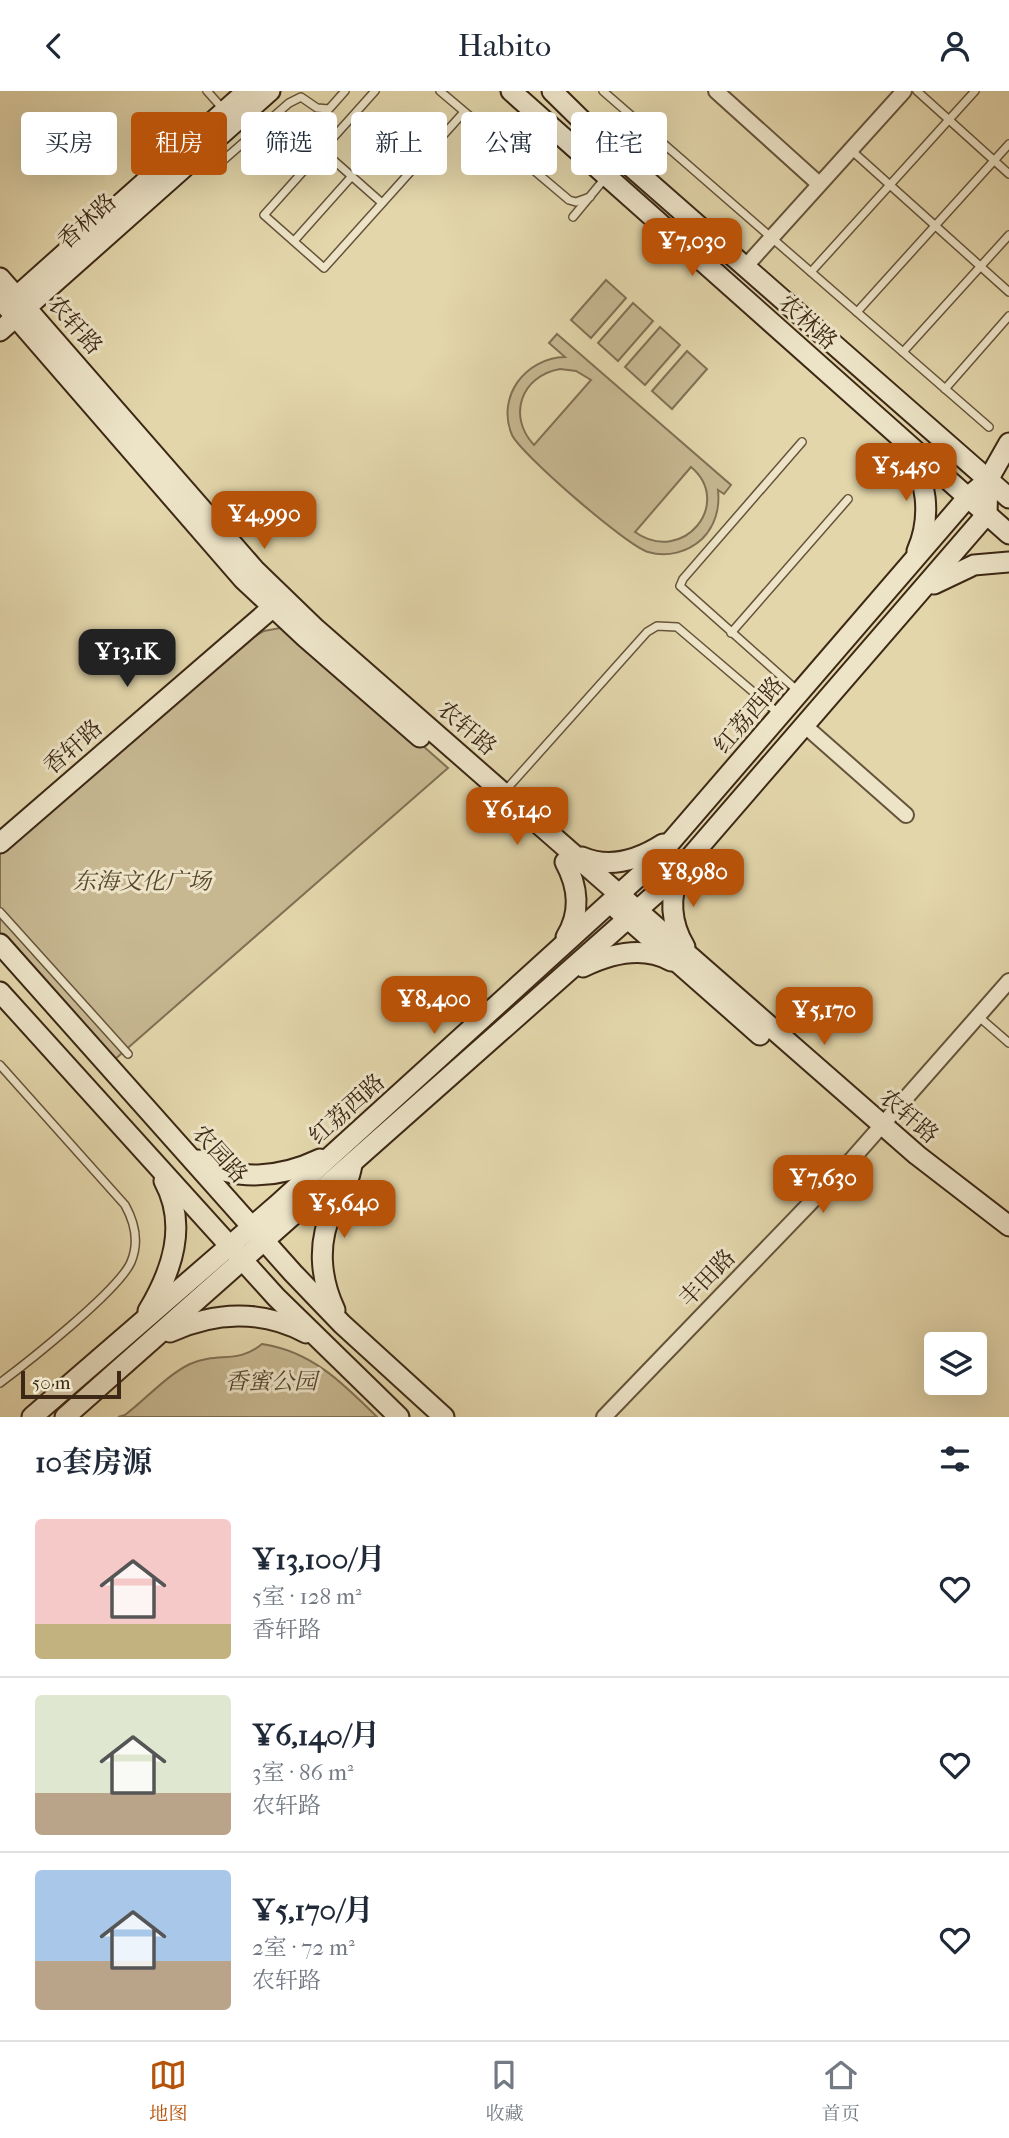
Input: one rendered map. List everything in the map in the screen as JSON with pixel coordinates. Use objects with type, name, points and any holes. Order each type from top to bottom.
[{"type":"main road","name":"香林路","points":[[235,102],[270,91]]},
{"type":"main road","name":"农林路","points":[[511,91],[1009,534]]},
{"type":"main road","name":"农林路","points":[[552,91],[612,150],[1009,498]]},
{"type":"main road","name":"香林路","points":[[0,331],[11,306],[162,175]]},
{"type":"main road","name":"农轩路","points":[[0,278],[11,306],[255,570],[272,599],[878,1130],[952,1201],[1009,1240]]},
{"type":"main road","points":[[898,434],[923,481],[926,505],[924,536],[904,572]]},
{"type":"main road","name":"红荔西路","points":[[65,1417],[243,1261],[259,1234],[336,1151],[649,867],[968,497],[988,479],[1009,443]]},
{"type":"main road","name":"红荔西路","points":[[32,1417],[229,1247],[259,1234],[352,1165],[632,914],[686,861],[987,515],[988,479]]},
{"type":"main road","points":[[914,600],[955,572],[974,565],[1009,562]]},
{"type":"main road","name":"香轩路","points":[[0,825],[272,599]]},
{"type":"main road","name":"香轩路","points":[[0,843],[272,599]]},
{"type":"main road","points":[[558,949],[575,918],[575,888],[570,858],[605,863],[636,859],[683,829]]},
{"type":"main road","points":[[686,861],[677,880],[673,907],[675,928],[687,963]]},
{"type":"main road","name":"农园路","points":[[0,944],[342,1324],[444,1417]]},
{"type":"main road","points":[[557,981],[608,956],[636,952],[687,963]]},
{"type":"main road","points":[[3,1000],[229,1247],[319,1340],[399,1417]]},
{"type":"main road","name":"农轩路","points":[[878,1130],[1009,1226]]},
{"type":"main road","points":[[187,1154],[211,1168],[254,1176],[280,1173],[336,1151]]},
{"type":"main road","points":[[155,1165],[170,1192],[176,1215],[176,1237],[172,1265],[140,1325],[153,1340],[216,1316],[246,1316],[294,1326],[319,1340]]},
{"type":"main road","points":[[342,1324],[321,1273],[325,1226],[334,1205],[347,1189],[352,1165]]},
{"type":"street","points":[[716,91],[820,184]]},
{"type":"street","points":[[745,267],[904,91]]},
{"type":"street","points":[[804,726],[906,815]]},
{"type":"street","name":"丰田路","points":[[604,1417],[878,1130],[1009,981]]},
{"type":"lane","points":[[207,91],[235,102]]},
{"type":"lane","points":[[227,157],[289,103],[301,97],[317,108],[329,110],[345,91]]},
{"type":"lane","points":[[337,133],[375,91]]},
{"type":"lane","points":[[440,91],[464,112]]},
{"type":"lane","points":[[603,91],[989,427]]},
{"type":"lane","points":[[917,91],[1009,174]]},
{"type":"lane","points":[[811,272],[975,91]]},
{"type":"lane","points":[[300,175],[264,215],[324,268],[461,115]]},
{"type":"lane","points":[[857,312],[1009,144]]},
{"type":"lane","points":[[851,150],[1009,292]]},
{"type":"lane","points":[[337,163],[382,203]]},
{"type":"lane","points":[[539,175],[569,200],[576,202],[590,197]]},
{"type":"lane","points":[[294,241],[352,176]]},
{"type":"lane","points":[[573,217],[607,176]]},
{"type":"lane","points":[[903,352],[1009,235]]},
{"type":"lane","points":[[945,389],[1009,316]]},
{"type":"lane","points":[[801,693],[681,590],[680,582],[802,442]]},
{"type":"lane","points":[[731,633],[848,499]]},
{"type":"lane","points":[[481,823],[499,797],[647,632],[657,626],[677,627],[781,716]]},
{"type":"lane","points":[[0,912],[128,1053]]},
{"type":"lane","points":[[978,1016],[1009,1043]]},
{"type":"lane","points":[[0,1065],[125,1205],[133,1222],[136,1241],[126,1271],[30,1360],[0,1383]]},
{"type":"green space","points":[[606,280],[626,298],[591,338],[571,320]]},
{"type":"green space","points":[[633,303],[653,321],[618,361],[598,343]]},
{"type":"green space","points":[[660,327],[680,345],[645,385],[625,367]]},
{"type":"green space","points":[[557,334],[731,485],[724,494],[718,490],[713,523],[707,534],[696,544],[677,553],[662,554],[648,552],[636,546],[553,479],[512,435],[508,407],[518,382],[538,364],[565,357],[549,343]],"holes":[[[560,369],[576,371],[591,380],[534,445],[521,422],[522,399],[536,380]],[[691,467],[703,482],[707,497],[705,512],[697,526],[685,536],[670,541],[653,540],[635,532]]]},
{"type":"green space","points":[[687,351],[707,369],[672,409],[652,391]]},
{"type":"green space","name":"东海文化广场","points":[[280,628],[312,648],[448,768],[114,1060],[0,935],[0,848],[236,647],[264,631]]},
{"type":"green space","name":"香蜜公园","points":[[262,1344],[280,1348],[311,1361],[352,1392],[377,1417],[118,1417],[125,1415],[190,1364],[210,1358],[244,1354]]}]
